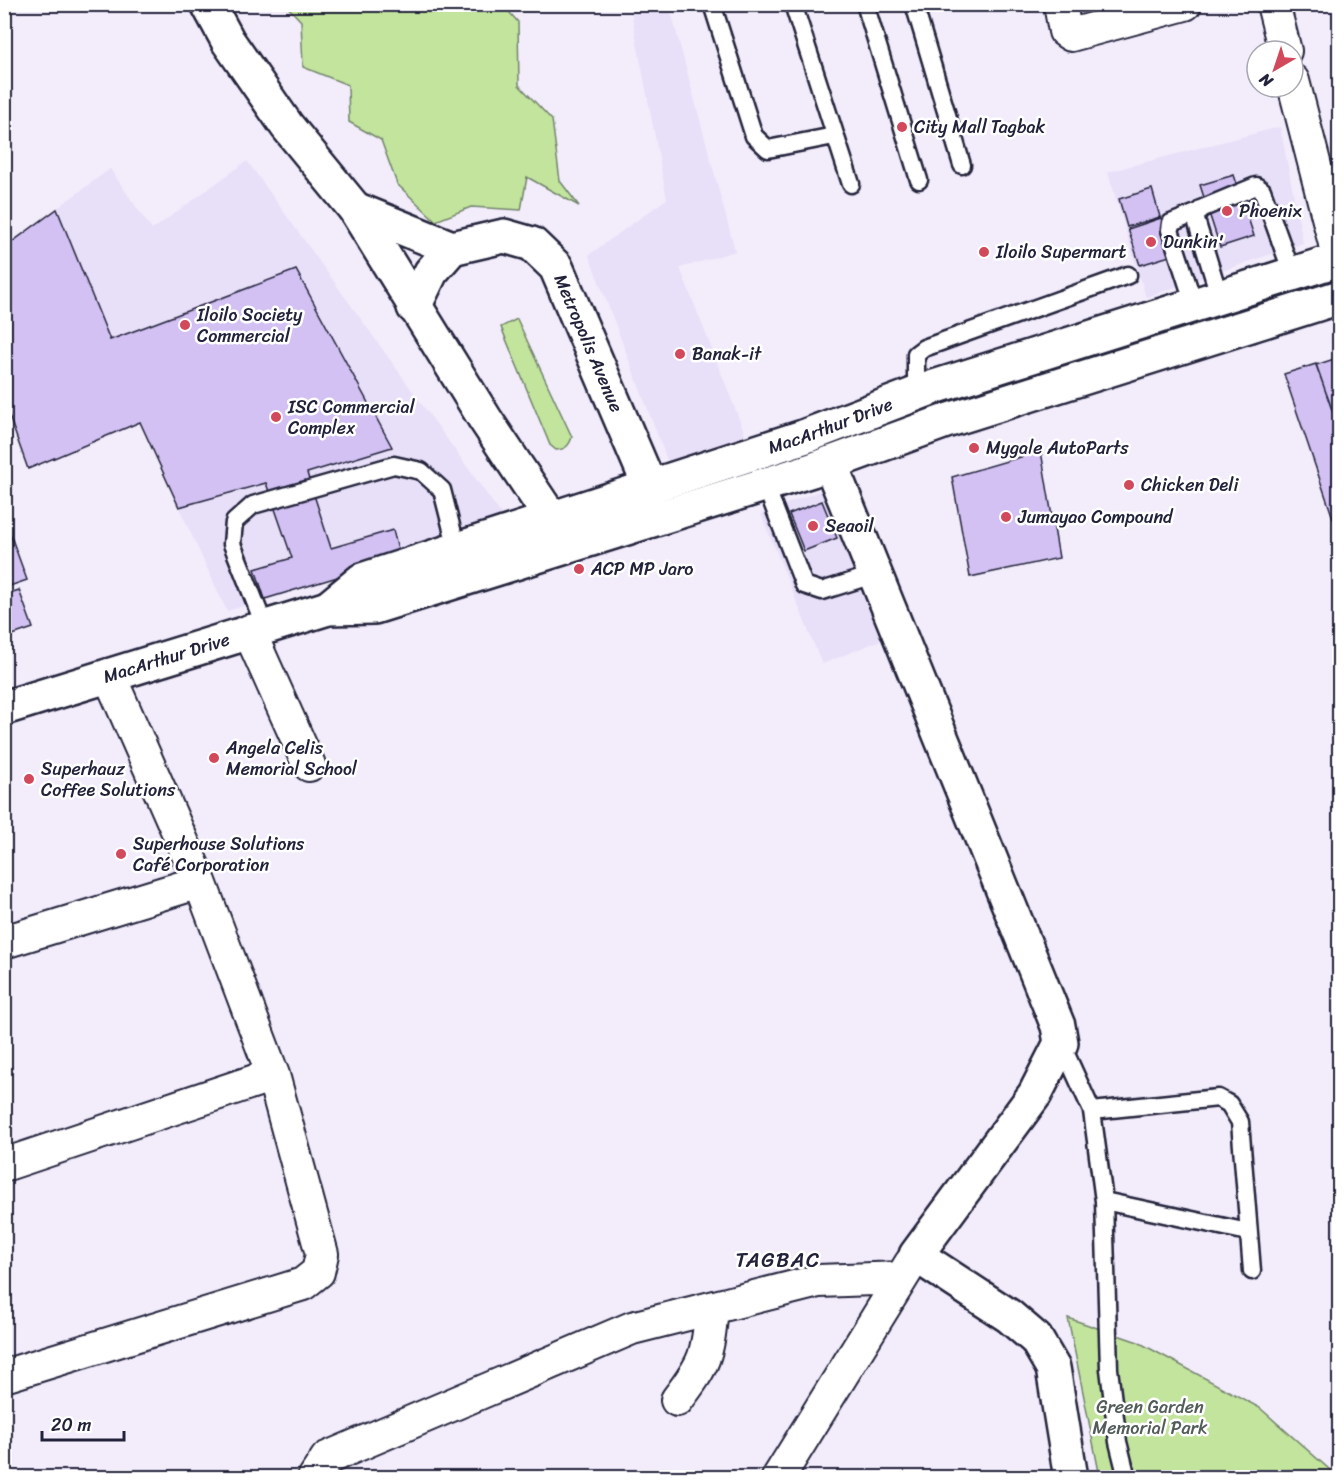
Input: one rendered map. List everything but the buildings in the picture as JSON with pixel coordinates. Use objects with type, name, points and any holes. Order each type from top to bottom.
[{"type":"main road","points":[[207,4],[228,41],[287,126],[355,209],[414,307],[551,518],[574,545]]},
{"type":"main road","points":[[355,209],[452,248],[430,272],[414,307]]},
{"type":"main road","name":"Metropolis Avenue","points":[[452,248],[504,236],[532,244],[556,267],[650,487]]},
{"type":"main road","name":"MacArthur Drive","points":[[328,608],[362,580],[803,437],[916,394],[1339,259]]},
{"type":"main road","name":"MacArthur Drive","points":[[4,708],[328,608],[374,607],[638,525],[830,463],[946,421],[1340,297]]},
{"type":"main road","points":[[830,463],[1058,1026],[1061,1043],[1035,1094],[908,1266],[1009,1316],[1036,1339],[1053,1368],[1071,1478]]},
{"type":"main road","points":[[638,525],[650,487]]},
{"type":"street","points":[[1062,18],[1075,35],[1185,4]]},
{"type":"street","points":[[1274,4],[1282,39]]},
{"type":"street","points":[[1298,99],[1339,259]]},
{"type":"street","points":[[257,629],[309,765]]},
{"type":"street","points":[[4,1376],[303,1284],[318,1272],[322,1254],[273,1075],[200,882],[109,675]]},
{"type":"street","points":[[4,942],[200,882]]},
{"type":"street","points":[[4,1166],[273,1075]]},
{"type":"street","points":[[314,1478],[327,1458],[632,1328],[712,1310],[818,1281],[908,1266]]},
{"type":"street","points":[[781,1476],[908,1266]]},
{"type":"street","points":[[677,1400],[696,1375],[707,1355],[712,1310]]},
{"type":"lane","points":[[712,4],[754,136],[760,145],[768,149],[834,136]]},
{"type":"lane","points":[[793,4],[851,184]]},
{"type":"lane","points":[[865,4],[919,180]]},
{"type":"lane","points":[[914,4],[962,165]]},
{"type":"lane","points":[[1207,300],[1170,230],[1171,223],[1256,186],[1260,187],[1292,273]]},
{"type":"lane","points":[[1199,212],[1196,220],[1207,300]]},
{"type":"lane","points":[[916,394],[916,354],[924,348],[1128,275]]},
{"type":"lane","points":[[257,629],[232,544],[234,522],[254,504],[394,465],[403,466],[421,471],[442,490],[457,549]]},
{"type":"lane","points":[[765,484],[804,585],[822,591],[876,574]]},
{"type":"lane","points":[[1061,1043],[1092,1111],[1104,1201],[1109,1369],[1118,1442],[1127,1478]]},
{"type":"lane","points":[[1092,1111],[1218,1098],[1229,1104],[1240,1122],[1252,1271]]},
{"type":"lane","points":[[1104,1201],[1248,1232]]},
{"type":"shaded area","points":[[630,5],[669,5],[735,251],[680,268],[746,437],[668,462],[589,255],[667,199]]},
{"type":"shaded area","points":[[1280,127],[1303,243],[1146,297],[1108,172]]},
{"type":"shaded area","name":"Iloilo Society Commercial","points":[[247,161],[508,524],[227,611],[140,423],[28,469],[4,248],[110,169],[152,230]]},
{"type":"shaded area","points":[[822,490],[883,639],[822,664],[761,514]]},
{"type":"green space","points":[[286,5],[503,5],[518,22],[519,85],[552,120],[560,181],[579,206],[527,177],[521,210],[471,207],[436,221],[397,184],[381,140],[349,122],[348,85],[303,67],[301,21]]},
{"type":"green space","points":[[517,319],[572,437],[565,448],[556,450],[550,445],[501,327]]},
{"type":"green space","name":"Green Garden Memorial Park","points":[[1068,1318],[1138,1342],[1260,1408],[1338,1477],[1100,1477]]},
{"type":"place","name":"City Mall Tagbak","points":[[902,127]]},
{"type":"place","name":"Phoenix","points":[[1227,211]]},
{"type":"place","name":"Dunkin'","points":[[1151,242]]},
{"type":"place","name":"Iloilo Supermart","points":[[984,252]]},
{"type":"place","name":"Iloilo Society Commercial","points":[[185,325]]},
{"type":"place","name":"Banak-it","points":[[680,354]]},
{"type":"place","name":"ISC Commercial Complex","points":[[276,417]]},
{"type":"place","name":"Mygale AutoParts","points":[[974,448]]},
{"type":"place","name":"Chicken Deli","points":[[1129,485]]},
{"type":"place","name":"Jumayao Compound","points":[[1006,517]]},
{"type":"place","name":"Seaoil","points":[[813,526]]},
{"type":"place","name":"ACP MP Jaro","points":[[579,569]]},
{"type":"place","name":"Angela Celis Memorial School","points":[[214,758]]},
{"type":"place","name":"Superhauz Coffee Solutions","points":[[29,779]]},
{"type":"place","name":"Superhouse Solutions Café Corporation","points":[[121,854]]},
{"type":"district","name":"TAGBAC","points":[[778,1260]]}]
